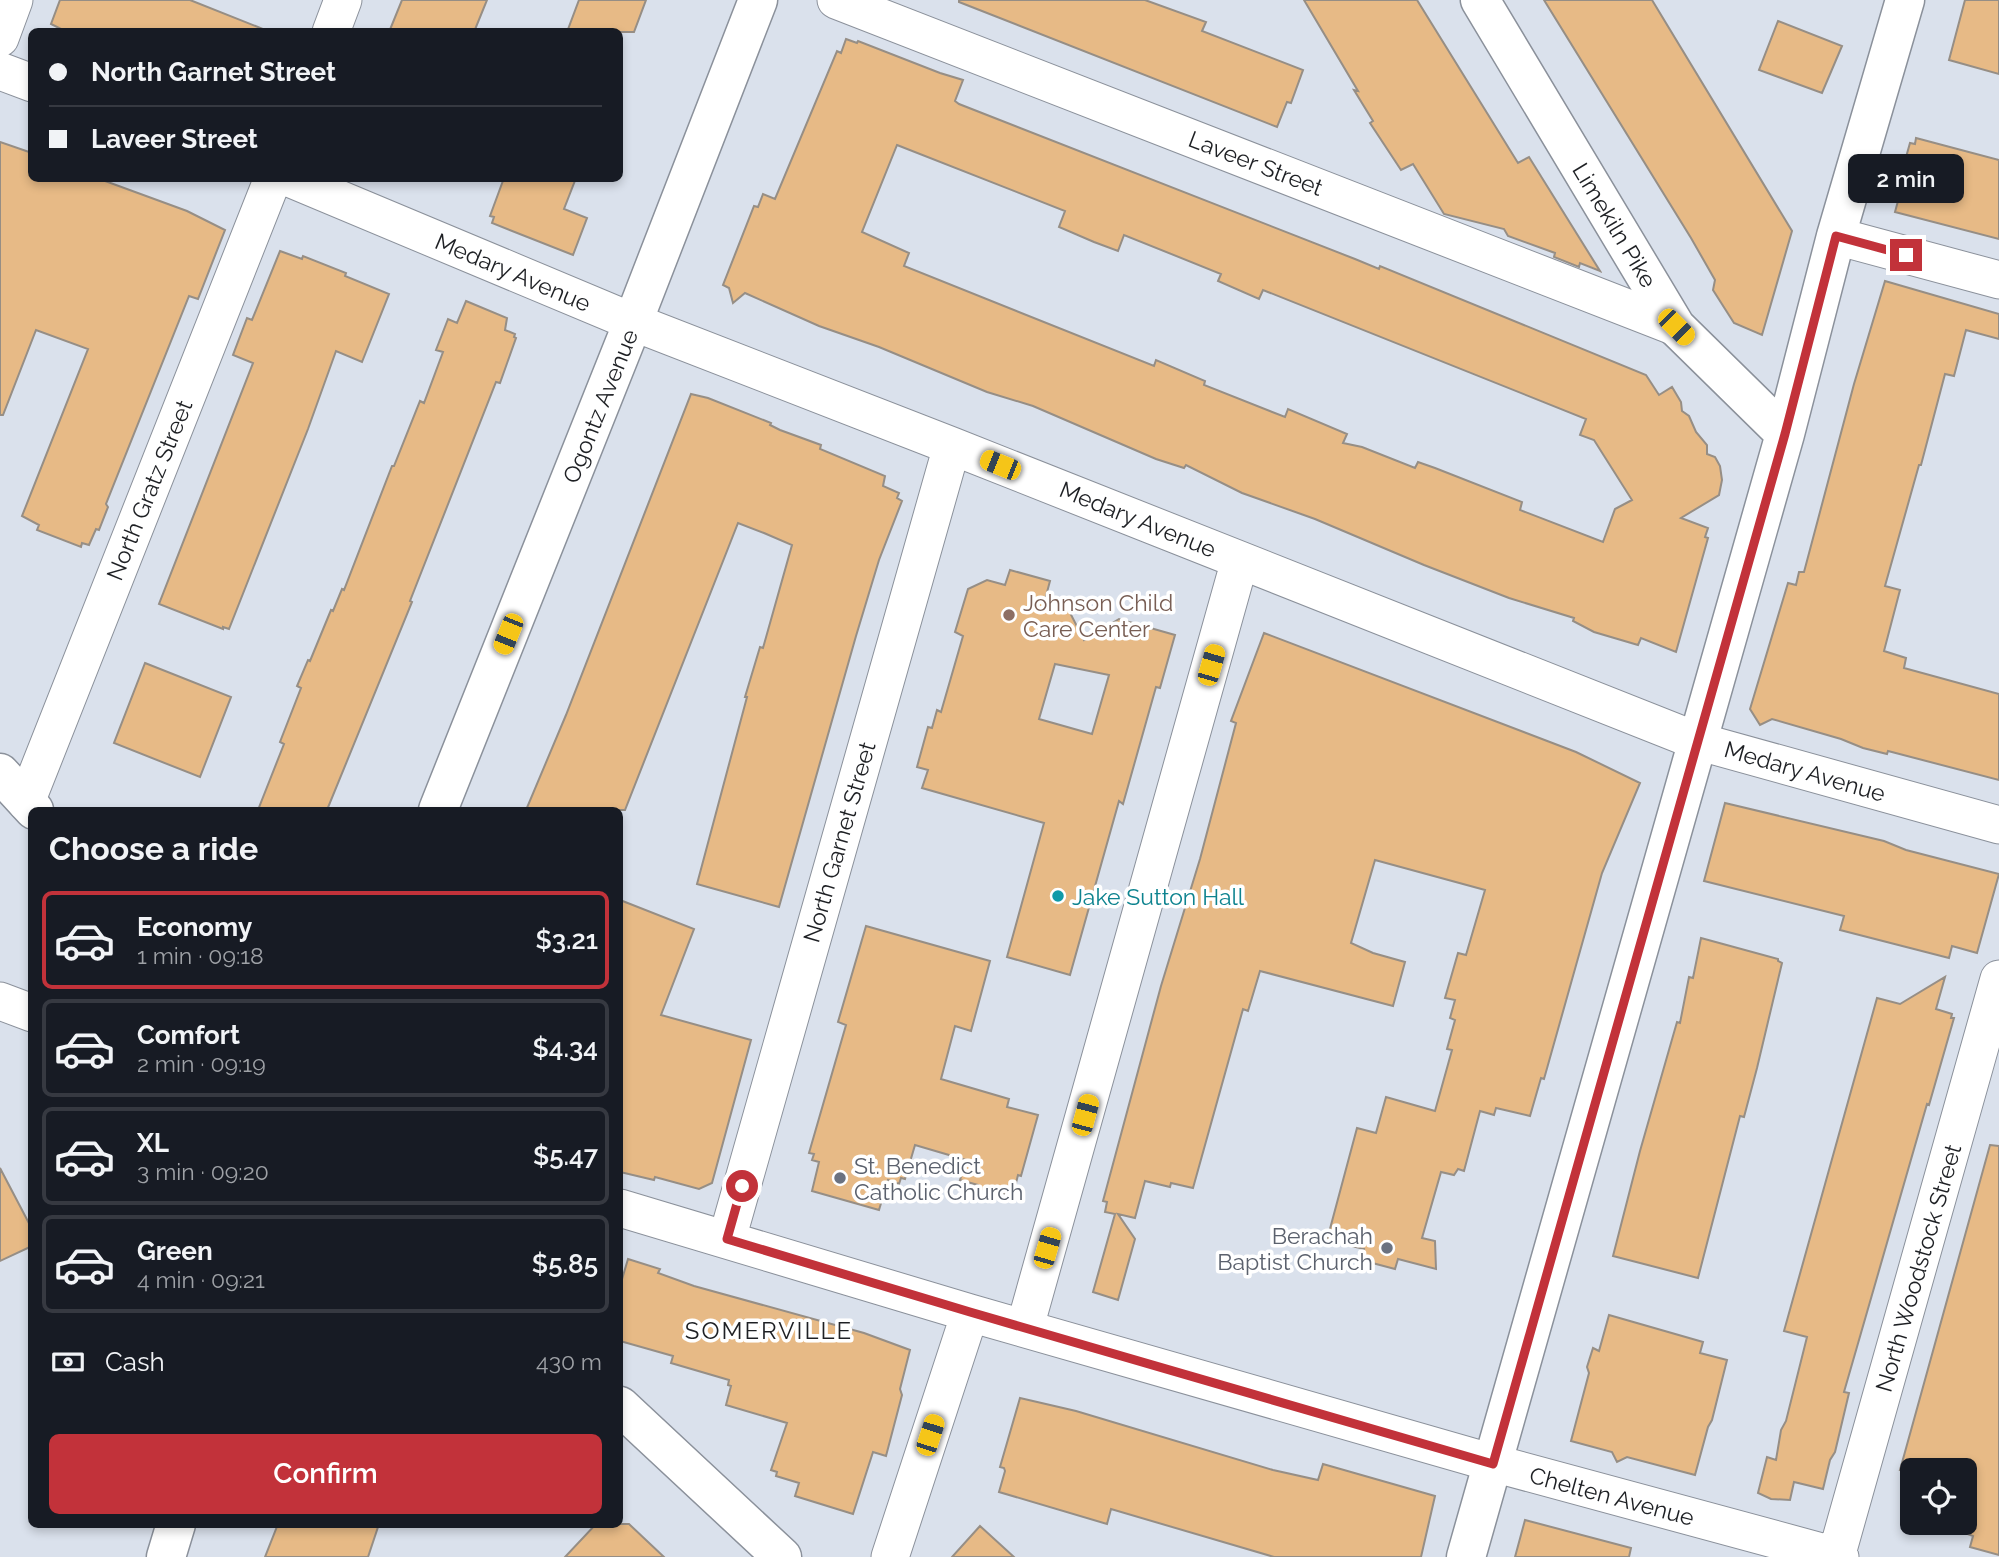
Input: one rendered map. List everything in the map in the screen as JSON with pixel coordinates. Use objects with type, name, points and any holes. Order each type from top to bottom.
[{"type":"street","points":[[0,38],[14,0]]},
{"type":"street","points":[[332,28],[343,0]]},
{"type":"street","name":"Ogontz Avenue","points":[[439,807],[758,0]]},
{"type":"street","name":"Laveer Street","points":[[836,0],[1676,327]]},
{"type":"street","name":"Limekiln Pike","points":[[1480,0],[1676,327],[1785,434]]},
{"type":"street","points":[[1466,1557],[1785,434],[1836,236],[1905,0]]},
{"type":"street","points":[[0,71],[28,82]]},
{"type":"street","name":"North Gratz Street","points":[[30,806],[271,182]]},
{"type":"street","name":"Medary Avenue","points":[[299,182],[633,322],[1696,741],[1999,825]]},
{"type":"street","points":[[1836,236],[1999,280]]},
{"type":"street","name":"North Garnet Street","points":[[727,1239],[952,446]]},
{"type":"street","points":[[1025,1327],[1240,560]]},
{"type":"street","points":[[0,773],[30,806]]},
{"type":"street","name":"North Woodstock Street","points":[[1838,1557],[1999,979]]},
{"type":"street","points":[[0,1001],[28,1012]]},
{"type":"street","name":"Chelten Avenue","points":[[623,1209],[1493,1464],[1838,1557]]},
{"type":"street","points":[[890,1557],[970,1312]]},
{"type":"street","points":[[623,1409],[782,1557]]},
{"type":"street","points":[[166,1557],[175,1528]]},
{"type":"building","points":[[60,0],[190,0],[260,28],[59,28],[51,24]]},
{"type":"building","points":[[402,0],[487,0],[476,28],[391,28]]},
{"type":"building","points":[[579,0],[646,0],[634,32],[623,32],[623,28],[568,28]]},
{"type":"building","points":[[959,0],[1145,0],[1206,22],[1202,31],[1303,70],[1291,103],[1287,102],[1277,127]]},
{"type":"building","points":[[1304,0],[1417,0],[1518,163],[1529,157],[1600,271],[1580,263],[1579,267],[1554,257],[1555,253],[1508,236],[1504,229],[1444,214],[1413,164],[1401,170],[1370,123],[1373,121],[1354,90],[1358,91]]},
{"type":"building","points":[[1544,0],[1652,0],[1792,231],[1762,335],[1734,323],[1713,290],[1715,280],[1691,238]]},
{"type":"building","points":[[1965,0],[1999,0],[1999,74],[1949,60]]},
{"type":"building","points":[[1778,21],[1842,46],[1822,93],[1759,70]]},
{"type":"building","points":[[846,39],[857,43],[858,41],[963,80],[955,101],[959,104],[1379,269],[1380,266],[1646,375],[1659,395],[1672,387],[1681,402],[1682,411],[1689,416],[1696,432],[1707,445],[1707,454],[1715,457],[1720,466],[1722,480],[1719,495],[1681,518],[1708,528],[1705,537],[1708,538],[1676,652],[1641,638],[1638,645],[1594,632],[1573,621],[1574,618],[1509,598],[1424,565],[1315,519],[1242,493],[1186,465],[1184,468],[1156,459],[1033,406],[987,392],[879,347],[819,326],[745,293],[733,303],[729,288],[723,285],[754,206],[758,207],[763,194],[775,199],[837,51],[841,53]],"holes":[[[897,145],[1065,211],[1059,227],[1094,242],[1118,251],[1124,235],[1221,274],[1218,281],[1259,299],[1263,290],[1586,419],[1580,435],[1594,440],[1632,500],[1615,509],[1603,542],[1520,510],[1522,502],[1435,468],[1418,462],[1415,468],[1362,447],[1343,443],[1347,434],[1288,409],[1285,417],[1204,385],[1205,381],[1156,360],[1154,366],[904,266],[909,253],[862,232]]]},
{"type":"building","points":[[1916,138],[1999,160],[1999,239],[1895,212],[1898,201],[1894,200],[1910,143],[1915,144]]},
{"type":"building","points":[[0,142],[28,152],[28,182],[108,182],[187,211],[225,230],[198,299],[189,296],[106,504],[108,507],[99,530],[96,529],[89,545],[82,543],[81,547],[37,530],[39,525],[22,516],[88,349],[36,330],[3,415],[0,415]]},
{"type":"building","points":[[503,182],[574,182],[564,209],[587,218],[573,255],[492,223],[494,217],[490,216]]},
{"type":"building","points":[[280,251],[302,259],[303,256],[389,294],[362,362],[336,351],[229,629],[223,629],[159,604],[253,363],[233,355],[247,318],[252,320]]},
{"type":"building","points":[[1885,281],[1999,314],[1999,339],[1966,330],[1954,376],[1945,374],[1885,586],[1900,590],[1884,651],[1906,658],[1904,668],[1999,694],[1999,780],[1888,751],[1887,754],[1863,748],[1772,719],[1760,725],[1750,709],[1788,583],[1796,585],[1799,572],[1804,572],[1854,384]]},
{"type":"building","points":[[466,301],[507,318],[505,330],[515,334],[516,338],[500,383],[496,382],[410,601],[412,602],[328,807],[259,807],[284,744],[280,742],[301,688],[297,686],[331,610],[333,611],[342,589],[344,590],[420,401],[424,403],[443,352],[436,350],[448,319],[457,323]]},
{"type":"building","points":[[691,394],[708,398],[821,445],[820,449],[885,476],[883,486],[899,493],[897,498],[902,501],[879,560],[779,907],[697,884],[745,697],[760,647],[763,648],[792,545],[738,523],[625,810],[623,807],[527,807],[566,715]]},
{"type":"building","points":[[1010,570],[1050,581],[1046,596],[1064,601],[1084,640],[1119,619],[1175,635],[1160,688],[1156,687],[1123,804],[1119,801],[1070,975],[1007,957],[1044,823],[922,788],[928,770],[917,767],[928,727],[932,728],[937,710],[941,712],[963,636],[955,632],[968,589],[987,580],[1005,585]],"holes":[[[1055,664],[1109,675],[1092,734],[1039,719]]]},
{"type":"building","points":[[1264,633],[1576,752],[1640,783],[1602,873],[1544,1079],[1541,1078],[1530,1116],[1496,1108],[1494,1115],[1480,1111],[1464,1171],[1458,1169],[1454,1175],[1441,1172],[1422,1238],[1435,1241],[1436,1269],[1398,1259],[1395,1269],[1361,1260],[1364,1249],[1327,1240],[1357,1128],[1376,1133],[1386,1097],[1435,1111],[1452,1050],[1447,1049],[1455,1020],[1450,1018],[1455,1000],[1445,998],[1458,953],[1466,955],[1485,890],[1375,860],[1351,943],[1373,953],[1405,962],[1393,1006],[1260,971],[1248,1011],[1243,1009],[1193,1188],[1171,1183],[1170,1187],[1145,1181],[1135,1218],[1118,1214],[1135,1239],[1118,1300],[1093,1292],[1115,1214],[1105,1212],[1107,1202],[1103,1201],[1161,986],[1200,859],[1236,723],[1231,721]]},
{"type":"building","points":[[145,663],[231,697],[200,777],[114,743]]},
{"type":"building","points":[[1725,803],[1884,841],[1906,850],[1999,874],[1977,953],[1952,946],[1949,958],[1840,930],[1844,916],[1704,881]]},
{"type":"building","points":[[623,901],[694,929],[661,1015],[751,1040],[712,1183],[699,1189],[655,1177],[654,1180],[623,1173]]},
{"type":"building","points":[[866,926],[990,961],[971,1031],[955,1026],[941,1079],[1009,1099],[1007,1107],[1038,1115],[1013,1195],[977,1188],[978,1185],[960,1180],[966,1160],[915,1145],[905,1179],[901,1178],[899,1184],[888,1180],[879,1210],[812,1191],[819,1162],[812,1160],[814,1154],[809,1153],[846,1025],[838,1022]]},
{"type":"building","points":[[1701,938],[1778,959],[1782,963],[1744,1117],[1740,1116],[1698,1278],[1613,1256],[1677,1022],[1680,1023],[1689,977],[1693,978]]},
{"type":"building","points":[[1945,977],[1936,1009],[1952,1014],[1951,1018],[1954,1018],[1844,1392],[1849,1393],[1823,1489],[1794,1482],[1790,1500],[1771,1499],[1758,1493],[1767,1457],[1776,1460],[1781,1430],[1786,1421],[1807,1337],[1784,1331],[1877,998],[1900,1004]]},
{"type":"building","points":[[1990,1145],[1999,1146],[1999,1555],[1970,1547],[1973,1536],[1970,1535],[1977,1535],[1977,1458],[1903,1458]]},
{"type":"building","points":[[0,1168],[28,1221],[28,1248],[0,1261]]},
{"type":"building","points":[[628,1259],[660,1269],[658,1273],[694,1286],[864,1333],[910,1350],[900,1389],[902,1395],[886,1456],[873,1452],[853,1514],[795,1496],[799,1483],[776,1476],[777,1472],[771,1470],[787,1423],[726,1405],[731,1386],[728,1385],[729,1380],[671,1363],[673,1356],[623,1342],[623,1276]]},
{"type":"building","points":[[1609,1315],[1703,1342],[1700,1353],[1727,1360],[1695,1475],[1627,1457],[1617,1462],[1612,1452],[1571,1441],[1589,1373],[1587,1367],[1593,1348],[1599,1351]]},
{"type":"building","points":[[1020,1398],[1076,1411],[1273,1470],[1318,1480],[1323,1464],[1435,1496],[1421,1557],[1274,1557],[1111,1509],[1107,1524],[999,1492],[1005,1471],[1000,1467]]},
{"type":"building","points":[[1525,1520],[1631,1548],[1629,1557],[1515,1557]]},
{"type":"building","points":[[623,1524],[629,1524],[664,1557],[565,1557],[592,1528],[623,1528]]},
{"type":"building","points":[[980,1526],[1014,1557],[952,1557]]},
{"type":"building","points":[[276,1528],[378,1528],[368,1557],[265,1557]]},
{"type":"place","name":"Johnson Child Care Center","points":[[1009,615]]},
{"type":"place","name":"Jake Sutton Hall","points":[[1058,896]]},
{"type":"place","name":"St. Benedict Catholic Church","points":[[840,1178]]},
{"type":"place","name":"Berachah Baptist Church","points":[[1387,1248]]},
{"type":"district","name":"SOMERVILLE","points":[[769,1330]]},
{"type":"route","points":[[742,1186],[727,1239],[1493,1464],[1785,434],[1836,236],[1906,255]]}]
